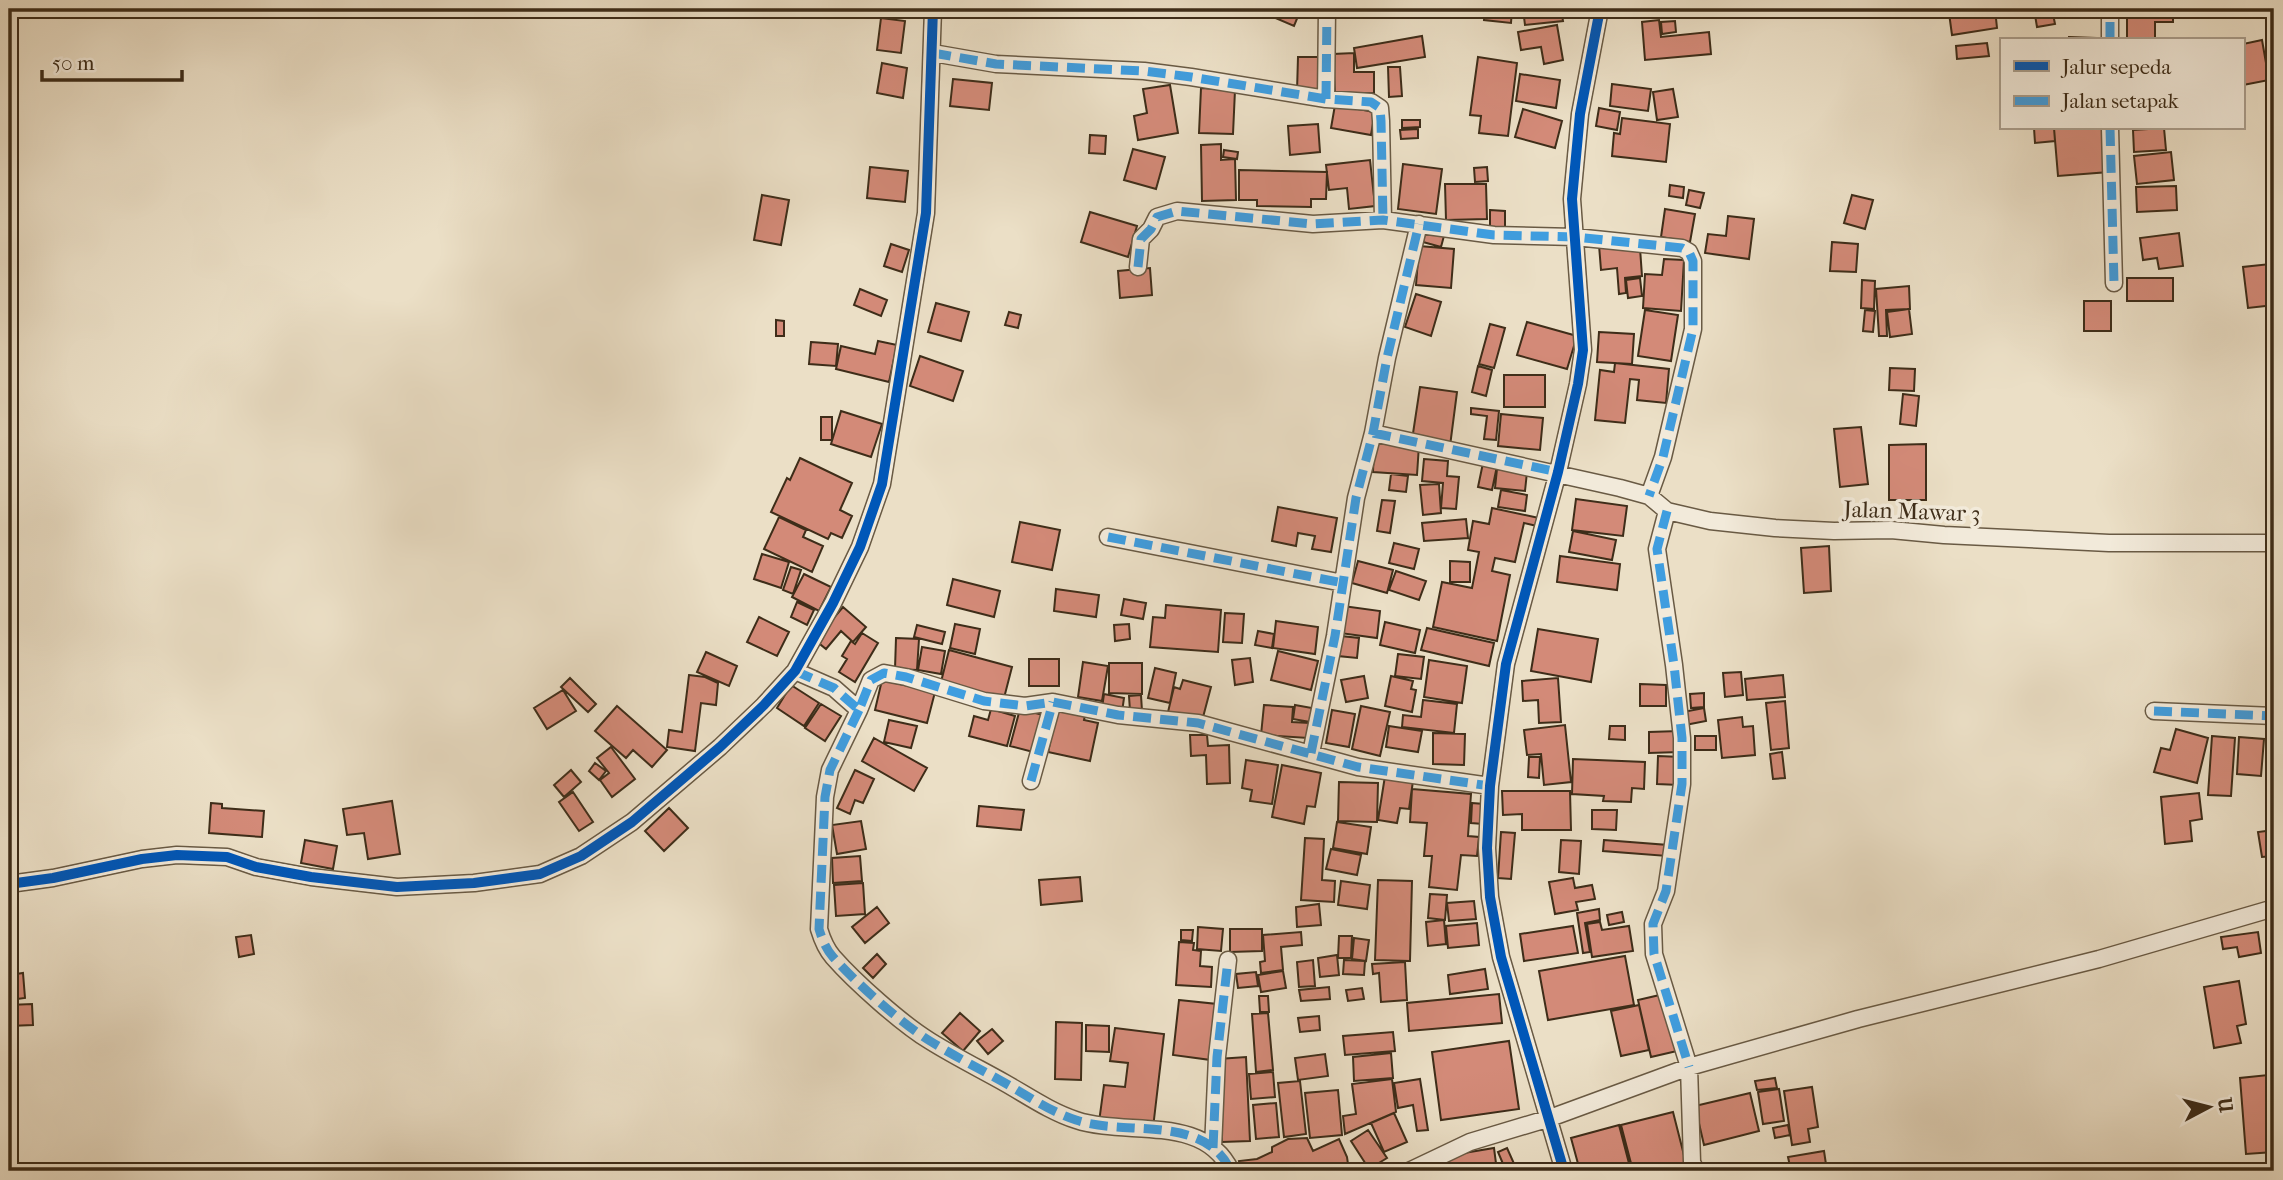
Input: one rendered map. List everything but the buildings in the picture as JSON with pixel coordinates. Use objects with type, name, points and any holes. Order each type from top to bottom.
[{"type":"street","points":[[9,884],[177,855],[227,857],[256,867],[311,877],[397,887],[474,883],[540,874],[581,856],[632,822],[720,747],[795,671],[860,547],[882,484],[926,213],[933,9]]},
{"type":"street","points":[[1325,99],[1327,9]]},
{"type":"street","points":[[1564,1171],[1501,957],[1492,909],[1487,848],[1490,786],[1506,664],[1559,472],[1583,350],[1572,199],[1580,114],[1600,9]]},
{"type":"street","points":[[2110,9],[2110,38]]},
{"type":"street","points":[[933,53],[996,64],[1156,72],[1325,99],[1371,102],[1380,108],[1383,220]]},
{"type":"street","points":[[2110,130],[2114,283]]},
{"type":"street","points":[[1138,267],[1141,239],[1151,229],[1157,217],[1177,211],[1313,224],[1383,220],[1494,235],[1574,237],[1682,248],[1689,252],[1693,261],[1693,329],[1663,457],[1649,496]]},
{"type":"street","points":[[1311,753],[1356,498],[1419,224]]},
{"type":"street","name":"Jalan Mawar 3","points":[[1373,433],[1559,472],[1649,496],[1667,512],[1710,521],[1775,528],[1891,530],[2109,543],[2274,543]]},
{"type":"street","points":[[1667,512],[1657,549],[1682,738],[1682,784],[1666,891],[1653,924],[1653,935],[1654,954],[1689,1068],[1692,1162],[1696,1171]]},
{"type":"street","points":[[1108,537],[1343,583]]},
{"type":"street","points":[[795,671],[834,688],[859,710]]},
{"type":"street","points":[[1231,1171],[1226,1161],[1213,1148],[1195,1137],[1178,1132],[1117,1128],[1077,1120],[1046,1106],[928,1040],[831,956],[819,929],[825,797],[830,770],[871,680],[884,673],[984,701],[1026,706],[1053,702],[1118,715],[1198,723],[1358,767],[1490,786]]},
{"type":"street","points":[[1031,781],[1053,702]]},
{"type":"street","points":[[2154,711],[2274,716]]},
{"type":"street","points":[[1409,1171],[1470,1142],[1550,1118],[1689,1068],[1858,1019],[2099,959],[2274,908]]},
{"type":"street","points":[[1213,1148],[1217,1057],[1228,960]]},
{"type":"marked path","points":[[1326,99],[1327,9]]},
{"type":"marked path","points":[[2110,9],[2110,38]]},
{"type":"marked path","points":[[933,53],[996,64],[1144,71],[1326,99],[1371,102],[1380,108],[1383,220]]},
{"type":"marked path","points":[[2110,130],[2114,283]]},
{"type":"marked path","points":[[1138,267],[1141,239],[1151,229],[1157,217],[1177,211],[1313,224],[1383,220],[1494,235],[1575,237],[1682,248],[1689,252],[1693,261],[1693,329],[1663,457],[1649,496]]},
{"type":"marked path","points":[[1311,753],[1335,636],[1356,498],[1419,224]]},
{"type":"marked path","points":[[1373,433],[1558,472]]},
{"type":"marked path","points":[[1667,511],[1657,549],[1682,738],[1682,784],[1666,891],[1653,924],[1654,954],[1689,1067]]},
{"type":"marked path","points":[[1108,537],[1343,583]]},
{"type":"marked path","points":[[795,671],[834,688],[859,710],[871,680],[884,673],[984,701],[1025,706],[1053,702],[1118,715],[1198,723],[1358,767],[1490,786]]},
{"type":"marked path","points":[[1031,781],[1053,702]]},
{"type":"marked path","points":[[859,710],[830,770],[825,797],[819,929],[828,951],[879,1002],[919,1034],[1049,1108],[1067,1117],[1096,1125],[1183,1134],[1202,1141],[1219,1153],[1231,1171]]},
{"type":"marked path","points":[[2154,711],[2274,716]]},
{"type":"marked path","points":[[1213,1148],[1217,1057],[1228,960]]},
{"type":"cycle path","points":[[9,884],[177,855],[227,857],[256,867],[311,877],[397,887],[474,883],[540,874],[581,856],[632,822],[720,747],[795,671],[860,547],[882,484],[926,213],[933,9]]},
{"type":"cycle path","points":[[1564,1171],[1501,957],[1490,897],[1487,848],[1490,786],[1506,664],[1558,472],[1583,350],[1572,199],[1580,114],[1600,9]]}]
